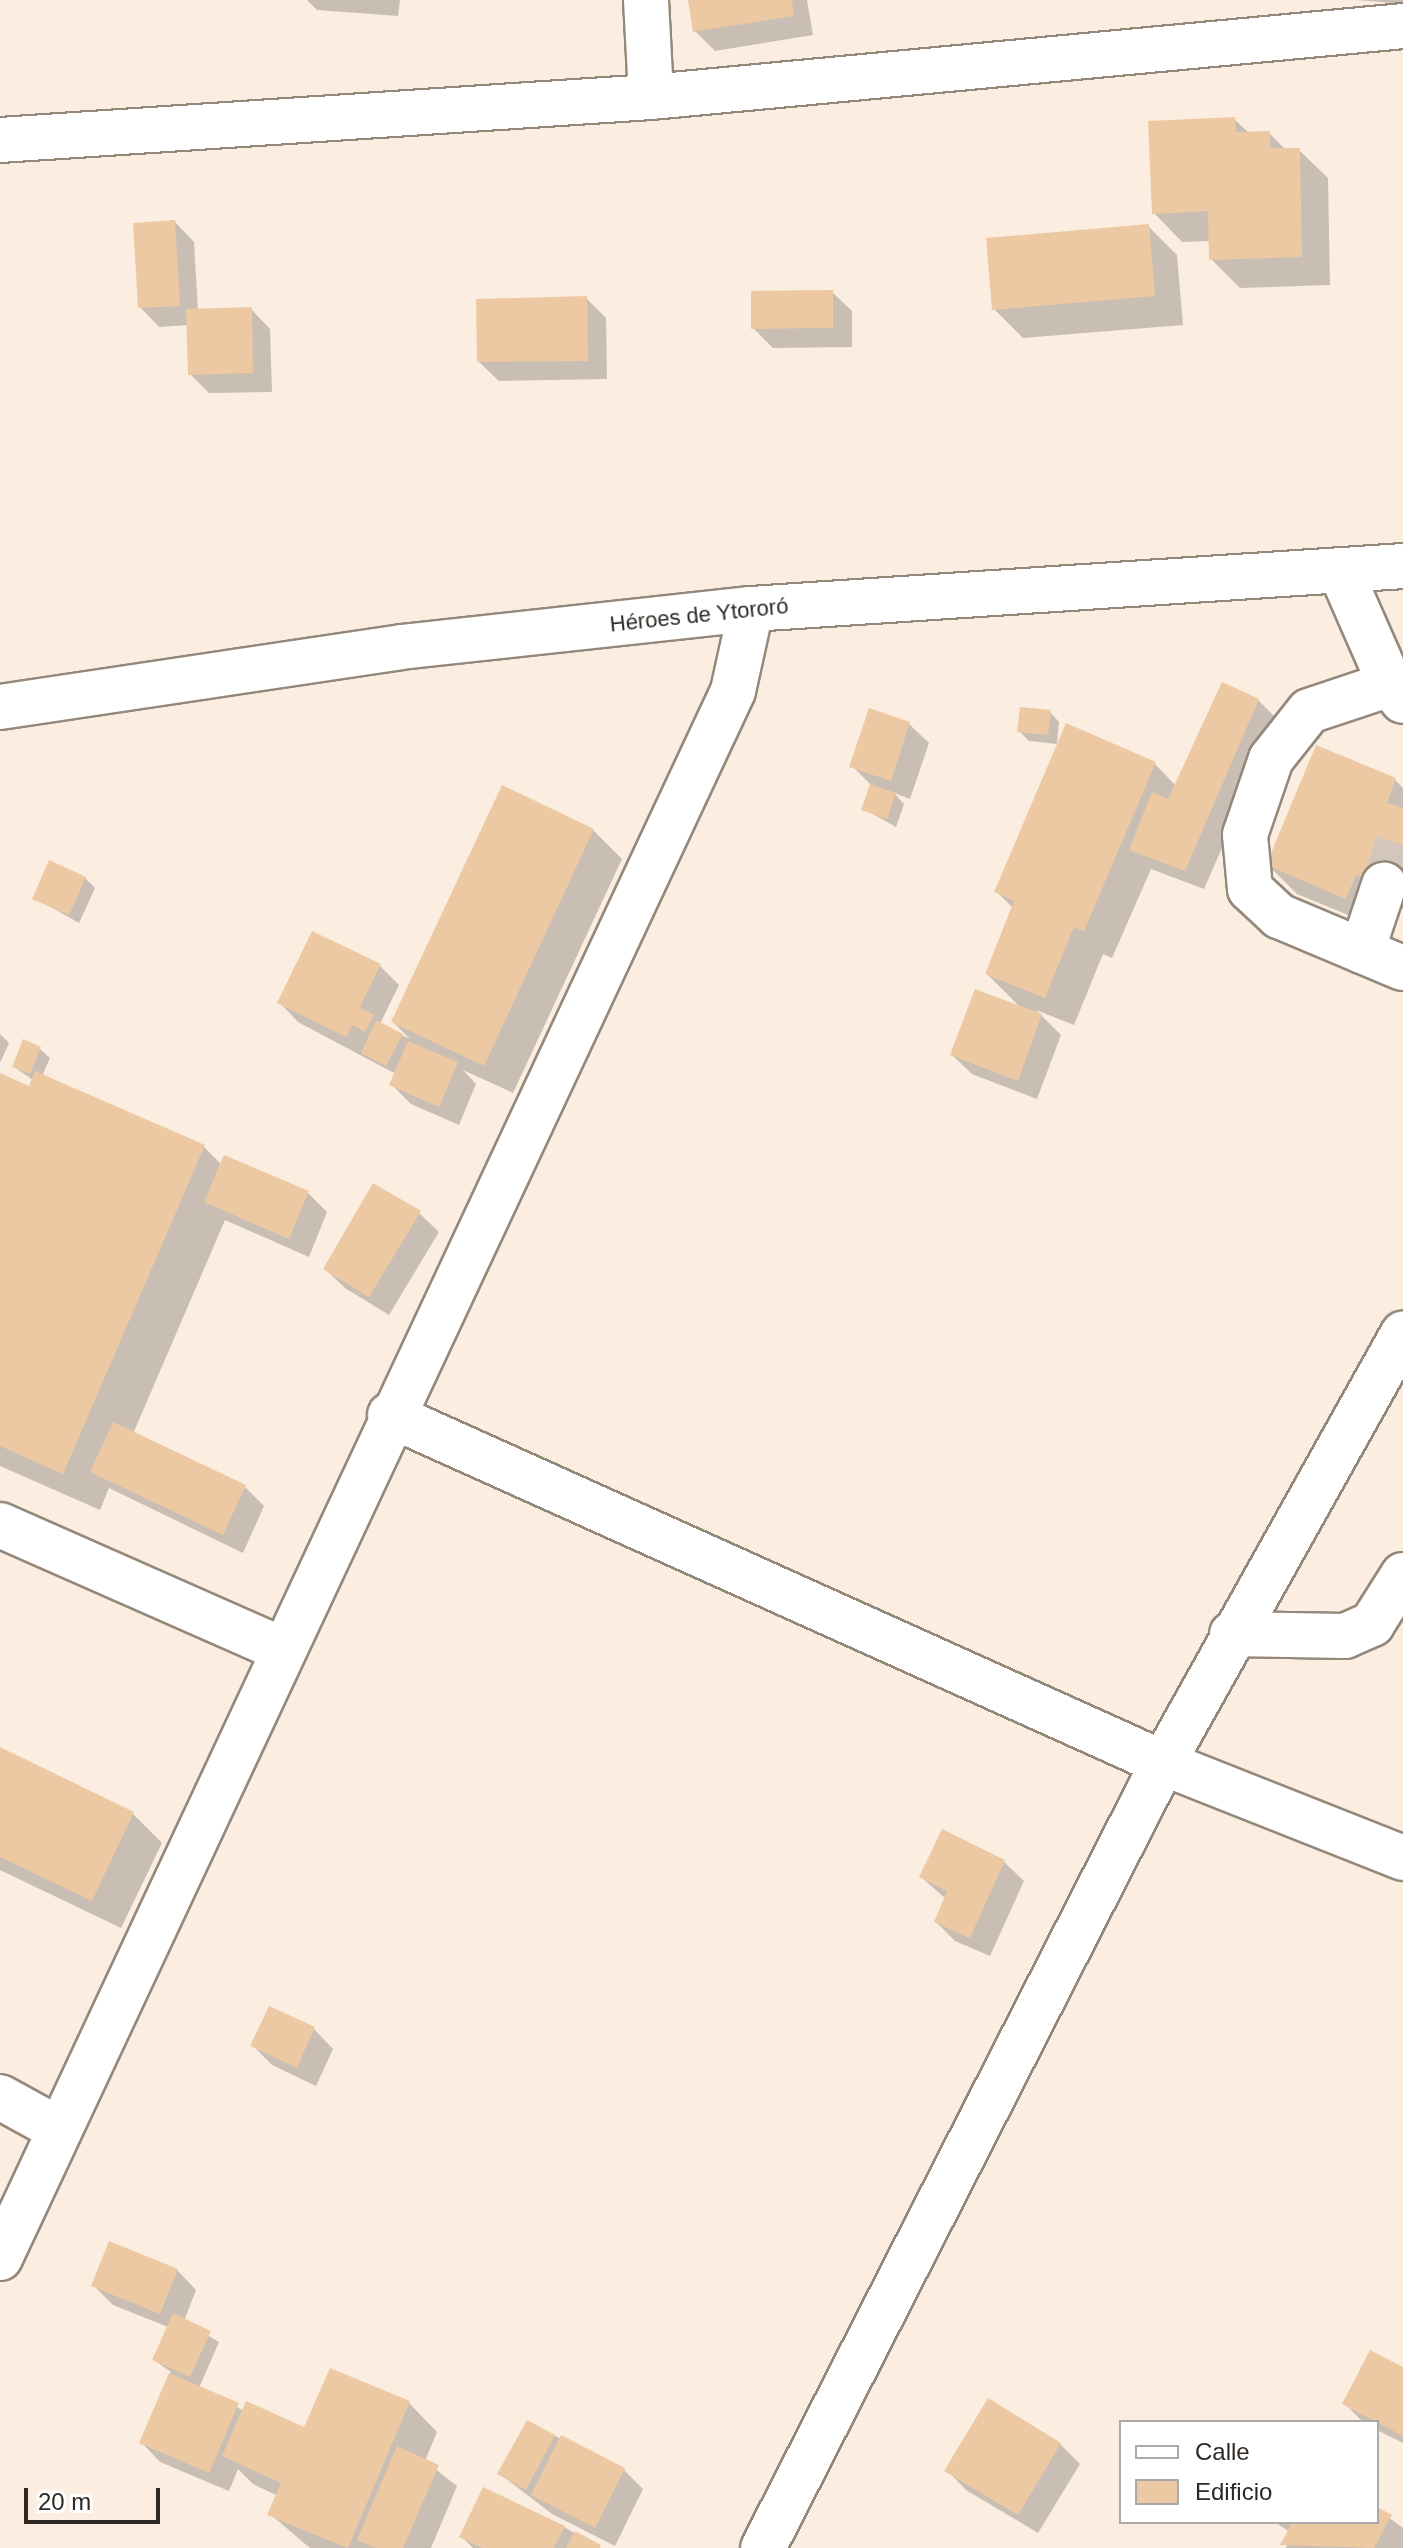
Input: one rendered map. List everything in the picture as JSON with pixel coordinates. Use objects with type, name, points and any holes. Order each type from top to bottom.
[{"type":"main road","points":[[646,0],[651,97]]},
{"type":"main road","points":[[0,140],[651,97],[1403,26]]},
{"type":"main road","name":"Héroes de Ytororó","points":[[0,707],[401,647],[751,609],[1403,566]]},
{"type":"main road","points":[[1340,570],[1397,692],[1309,711],[1271,759],[1245,835],[1250,889],[1279,916],[1403,968]]},
{"type":"main road","points":[[0,2258],[390,1415],[733,691],[751,609]]},
{"type":"main road","points":[[1362,951],[1384,885]]},
{"type":"main road","points":[[763,2548],[1163,1763],[1232,1634],[1403,1334]]},
{"type":"main road","points":[[390,1415],[1163,1763],[1403,1858]]},
{"type":"main road","points":[[0,1525],[283,1650]]},
{"type":"main road","points":[[1232,1634],[1345,1636],[1372,1624],[1403,1575]]},
{"type":"main road","points":[[0,2097],[60,2130]]},
{"type":"building","points":[[688,0],[792,0],[794,16],[693,32]]},
{"type":"building","points":[[1235,117],[1236,132],[1270,131],[1270,148],[1300,148],[1302,257],[1209,260],[1208,211],[1152,214],[1148,121]]},
{"type":"building","points":[[175,220],[180,306],[138,308],[133,223]]},
{"type":"building","points":[[1149,224],[1155,296],[992,310],[986,238]]},
{"type":"building","points":[[833,290],[833,328],[751,329],[751,291]]},
{"type":"building","points":[[587,296],[588,361],[477,362],[476,299]]},
{"type":"building","points":[[252,307],[253,373],[188,375],[186,309]]},
{"type":"building","points":[[1222,682],[1259,699],[1185,871],[1129,850],[1152,792],[1168,799]]},
{"type":"building","points":[[1020,707],[1051,710],[1048,735],[1017,732]]},
{"type":"building","points":[[869,708],[910,722],[891,781],[849,767]]},
{"type":"building","points":[[1066,723],[1156,762],[1084,931],[1074,927],[1045,998],[985,974],[1014,901],[994,892]]},
{"type":"building","points":[[1316,745],[1396,778],[1387,803],[1403,808],[1403,891],[1356,875],[1346,899],[1266,865]]},
{"type":"building","points":[[870,784],[896,793],[887,819],[861,810]]},
{"type":"building","points":[[502,785],[594,829],[484,1066],[391,1022]]},
{"type":"building","points":[[49,860],[86,877],[69,915],[32,899]]},
{"type":"building","points":[[312,931],[381,964],[360,1007],[374,1015],[365,1032],[352,1025],[346,1037],[277,1003]]},
{"type":"building","points":[[975,989],[1042,1014],[1018,1081],[950,1055]]},
{"type":"building","points":[[376,1020],[403,1034],[386,1066],[361,1053]]},
{"type":"building","points":[[23,1039],[41,1047],[30,1074],[12,1067]]},
{"type":"building","points":[[408,1041],[458,1062],[439,1107],[389,1085]]},
{"type":"building","points":[[35,1071],[205,1145],[63,1474],[0,1446],[0,1073],[29,1086]]},
{"type":"building","points":[[224,1155],[309,1191],[289,1239],[204,1202]]},
{"type":"building","points":[[373,1183],[421,1211],[369,1297],[323,1269]]},
{"type":"building","points":[[113,1422],[246,1485],[223,1535],[90,1472]]},
{"type":"building","points":[[0,1747],[134,1812],[92,1901],[0,1857]]},
{"type":"building","points":[[942,1829],[1005,1860],[970,1938],[934,1922],[947,1891],[919,1877]]},
{"type":"building","points":[[269,2006],[315,2027],[297,2068],[250,2046]]},
{"type":"building","points":[[109,2241],[178,2269],[160,2314],[91,2286]]},
{"type":"building","points":[[173,2313],[211,2331],[190,2377],[152,2360]]},
{"type":"building","points":[[1370,2350],[1403,2367],[1403,2436],[1379,2423],[1379,2420],[1372,2420],[1342,2404]]},
{"type":"building","points":[[330,2368],[410,2401],[348,2548],[267,2515],[281,2483],[222,2456],[246,2401],[304,2427]]},
{"type":"building","points":[[169,2373],[239,2403],[209,2473],[139,2443]]},
{"type":"building","points":[[988,2398],[1061,2443],[1018,2515],[944,2471]]},
{"type":"building","points":[[527,2420],[555,2435],[526,2490],[497,2474]]},
{"type":"building","points":[[561,2435],[625,2468],[595,2528],[531,2495]]},
{"type":"building","points":[[397,2446],[439,2465],[403,2548],[376,2548],[357,2540]]},
{"type":"building","points":[[483,2487],[565,2526],[554,2548],[482,2548],[459,2537]]},
{"type":"building","points":[[1379,2508],[1392,2515],[1374,2548],[1280,2545],[1291,2525],[1379,2524]]},
{"type":"building","points":[[575,2531],[601,2545],[599,2548],[566,2548]]},
{"type":"tunnel","points":[[1384,885],[1403,825]]}]
